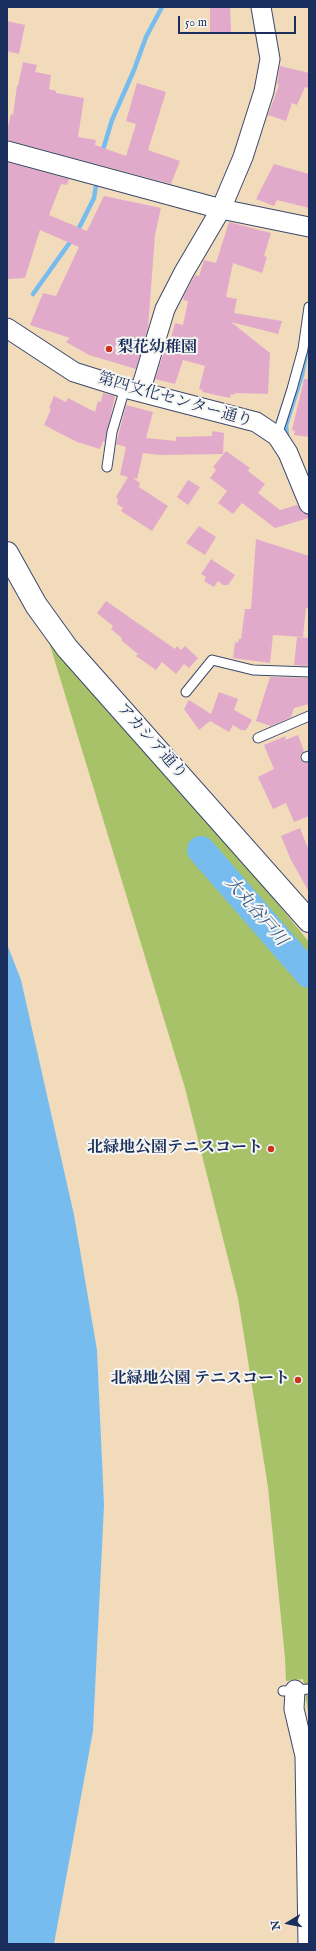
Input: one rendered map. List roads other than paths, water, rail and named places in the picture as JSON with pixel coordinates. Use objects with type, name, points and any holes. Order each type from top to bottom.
[{"type":"street","points":[[133,390],[165,309],[184,272],[221,209],[243,157],[264,91],[270,59],[261,7]]},
{"type":"street","points":[[7,151],[221,209],[309,227]]},
{"type":"street","name":"第四文化センター通り","points":[[7,328],[74,372],[133,390],[256,422],[277,436],[288,453],[309,504]]},
{"type":"street","name":"アカシア通り","points":[[7,553],[36,605],[67,648],[309,921]]},
{"type":"street","points":[[296,1690],[294,1709],[305,1756],[308,1944]]},
{"type":"lane","points":[[277,436],[301,355],[309,307]]},
{"type":"lane","points":[[107,468],[112,432],[133,390]]},
{"type":"lane","points":[[186,692],[212,660],[253,670],[309,672]]},
{"type":"lane","points":[[258,738],[309,716]]},
{"type":"water","points":[[7,944],[21,980],[74,1215],[97,1350],[104,1505],[93,1731],[54,1944],[7,1944]]},
{"type":"waterway","points":[[102,153],[112,120],[134,70],[146,37],[162,7]]},
{"type":"waterway","points":[[77,232],[94,198],[97,180]]},
{"type":"waterway","points":[[33,294],[73,238]]},
{"type":"waterway","points":[[287,437],[286,425],[302,375],[309,339]]},
{"type":"waterway","name":"大丸谷戸川","points":[[201,850],[309,974]]},
{"type":"place","name":"梨花幼稚園","points":[[109,349]]},
{"type":"place","name":"北緑地公園テニスコート","points":[[271,1149]]},
{"type":"place","name":"北緑地公園 テニスコート","points":[[298,1380]]}]
